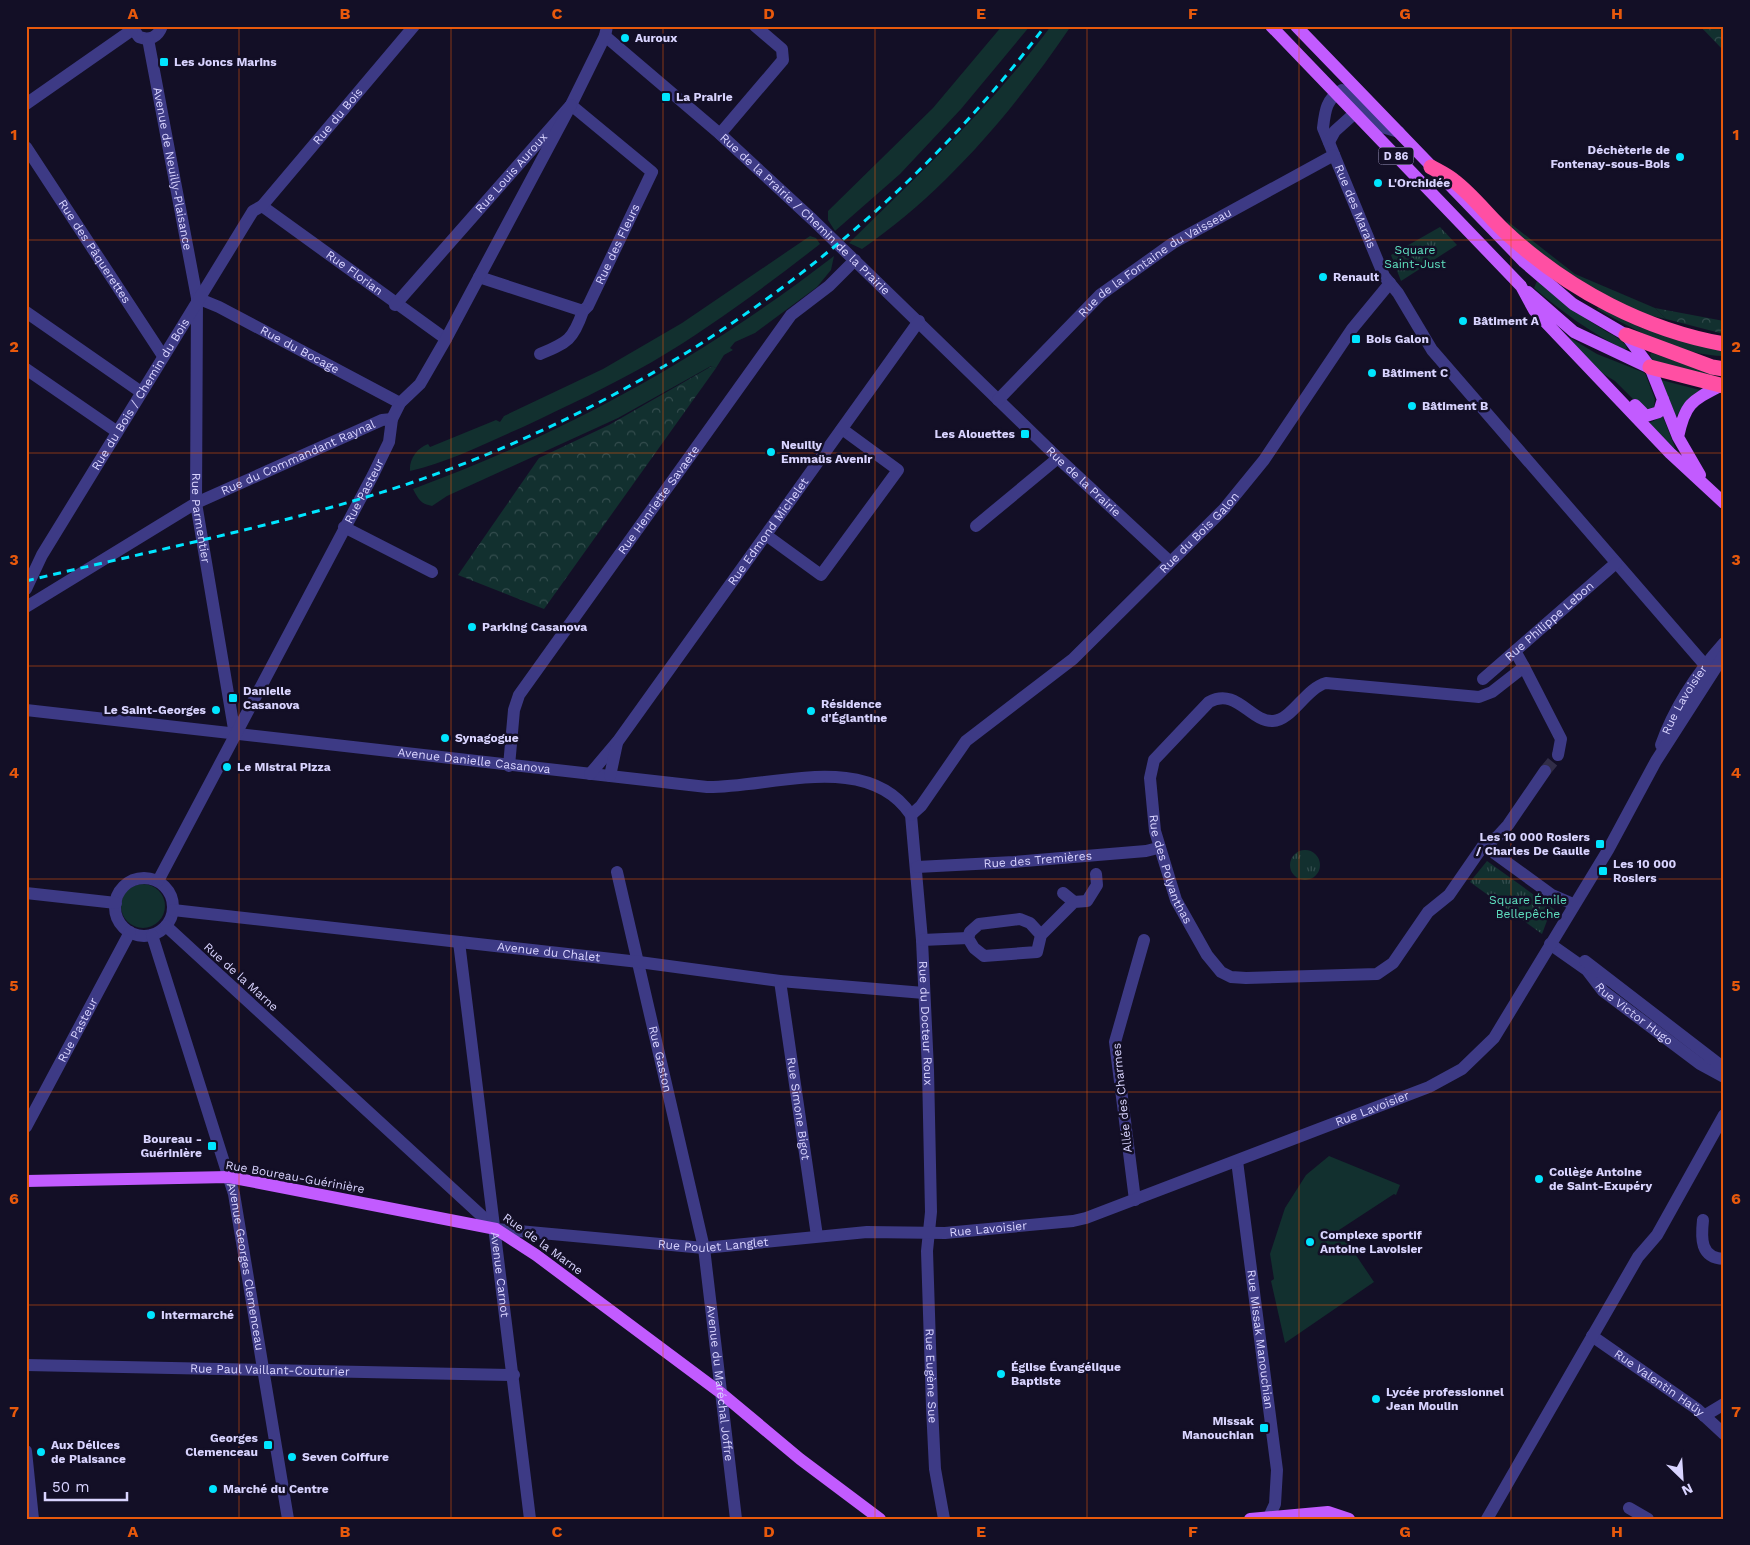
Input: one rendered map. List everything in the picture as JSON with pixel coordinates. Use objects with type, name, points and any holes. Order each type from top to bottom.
[{"type":"highway","points":[[1431,167],[1454,180],[1535,258],[1582,290],[1634,317],[1681,333],[1724,344]]},
{"type":"highway","points":[[1626,335],[1712,367],[1724,369]]},
{"type":"highway","points":[[1650,367],[1722,386]]},
{"type":"main road","name":"D 86","points":[[1271,26],[1521,286],[1534,310],[1602,379],[1670,453],[1724,503]]},
{"type":"main road","name":"D 86","points":[[1296,26],[1494,233],[1547,283],[1580,309],[1626,335],[1650,367],[1678,437],[1707,486]]},
{"type":"main road","points":[[1521,286],[1574,332],[1650,367]]},
{"type":"main road","points":[[1602,379],[1618,389],[1646,416],[1659,412],[1663,399]]},
{"type":"main road","points":[[1678,437],[1682,419],[1692,401],[1722,386]]},
{"type":"main road","name":"Rue Boureau-Guérinière","points":[[26,1181],[230,1177],[496,1229]]},
{"type":"main road","name":"Rue de la Marne","points":[[496,1229],[536,1255],[721,1393],[800,1460],[880,1519]]},
{"type":"main road","points":[[1250,1519],[1328,1512],[1349,1519]]},
{"type":"street","points":[[26,104],[131,28],[139,37],[148,39],[157,35],[162,26]]},
{"type":"street","name":"Rue du Bois","points":[[262,206],[414,26]]},
{"type":"street","points":[[720,134],[783,60],[782,49],[755,26]]},
{"type":"street","name":"Rue de la Prairie / Chemin de la Prairie","points":[[606,31],[855,260],[998,400]]},
{"type":"street","name":"Rue Louis Auroux","points":[[395,304],[571,105],[606,31]]},
{"type":"street","name":"Avenue de Neuilly-Plaisance","points":[[148,39],[198,298]]},
{"type":"street","points":[[1336,93],[1342,90],[1347,92],[1382,127],[1399,132]]},
{"type":"street","name":"Rue des Marais","points":[[1336,93],[1326,105],[1323,128],[1384,276],[1398,293],[1426,342],[1708,669]]},
{"type":"street","name":"Rue Pasteur","points":[[158,880],[389,442],[392,419],[400,404],[420,384],[446,339],[571,105]]},
{"type":"street","name":"Rue des Fleurs","points":[[571,105],[652,172],[588,306],[583,311]]},
{"type":"street","points":[[1329,142],[1335,131],[1355,113]]},
{"type":"street","name":"Rue des Pâquerettes","points":[[26,147],[163,356]]},
{"type":"street","name":"Rue de la Fontaine du Vaisseau","points":[[998,400],[1100,295],[1172,243],[1334,155]]},
{"type":"street","name":"Rue du Bois / Chemin du Bois","points":[[26,589],[42,555],[116,431],[253,211],[262,206]]},
{"type":"street","name":"Rue Florian","points":[[262,206],[395,304],[446,339]]},
{"type":"street","name":"Rue Henriette Savaete","points":[[509,766],[514,710],[519,695],[791,315],[829,286],[855,260]]},
{"type":"street","points":[[479,277],[583,311],[575,334],[558,347],[540,354]]},
{"type":"street","name":"Rue du Bois Galon","points":[[911,815],[922,806],[966,741],[1073,659],[1224,509],[1264,460],[1352,329],[1390,283]]},
{"type":"street","name":"Rue du Bocage","points":[[198,298],[220,307],[400,404]]},
{"type":"street","name":"Rue Parmentier","points":[[198,298],[196,503],[235,735]]},
{"type":"street","points":[[26,312],[141,392]]},
{"type":"street","name":"Rue Edmond Michelet","points":[[590,774],[618,741],[919,321]]},
{"type":"street","points":[[26,369],[116,431]]},
{"type":"street","name":"Rue de la Prairie","points":[[998,400],[1169,562]]},
{"type":"street","name":"Rue du Commandant Raynal","points":[[26,607],[196,503],[382,420],[392,419]]},
{"type":"street","points":[[766,535],[821,575],[898,470],[842,428]]},
{"type":"street","points":[[976,526],[1058,458]]},
{"type":"street","points":[[344,527],[432,572]]},
{"type":"street","name":"Rue Philippe Lebon","points":[[1482,679],[1616,563]]},
{"type":"street","name":"Rue Lavoisier","points":[[930,1234],[1081,1220],[1415,1094],[1457,1072],[1494,1038],[1608,850],[1656,761],[1724,643]]},
{"type":"street","points":[[1515,651],[1561,739],[1558,755]]},
{"type":"street","name":"Rue Lavoisier","points":[[1708,669],[1724,655]]},
{"type":"street","name":"Rue des Polyanthas","points":[[1524,667],[1492,692],[1479,697],[1326,682],[1311,690],[1282,719],[1273,721],[1265,720],[1229,699],[1214,699],[1205,705],[1158,754],[1152,765],[1151,794],[1158,848],[1176,900],[1213,963],[1226,975],[1246,978],[1370,975],[1383,972],[1399,955],[1428,912],[1449,895],[1489,844],[1508,825],[1545,771]]},
{"type":"street","name":"Avenue Danielle Casanova","points":[[26,710],[509,766],[719,787],[754,785],[800,777],[829,776],[878,787],[903,804],[911,815]]},
{"type":"street","name":"Rue Edmond Michelet","points":[[610,776],[618,741]]},
{"type":"street","name":"Rue du Docteur Roux","points":[[911,815],[922,940],[931,1168],[930,1234]]},
{"type":"street","points":[[1489,844],[1494,853],[1552,895],[1562,897],[1574,904]]},
{"type":"street","name":"Rue des Tremières","points":[[916,867],[1014,862],[1134,852],[1158,848]]},
{"type":"street","name":"Rue Gaston","points":[[617,872],[704,1248]]},
{"type":"street","points":[[968,938],[979,953],[989,956],[1037,952],[1041,935],[1074,902],[1087,901],[1097,885],[1096,874]]},
{"type":"street","points":[[149,878],[158,880],[170,892],[173,910],[166,926],[152,934],[141,936],[130,932],[118,920],[116,903],[123,887],[131,881],[149,878]]},
{"type":"street","points":[[1063,892],[1074,902]]},
{"type":"street","points":[[26,893],[116,903]]},
{"type":"street","name":"Avenue du Chalet","points":[[173,910],[639,962],[780,982],[924,993]]},
{"type":"street","points":[[968,938],[970,932],[979,924],[1020,919],[1030,923],[1041,935]]},
{"type":"street","name":"Rue de la Marne","points":[[166,926],[496,1229]]},
{"type":"street","name":"Rue Pasteur","points":[[26,1127],[130,932]]},
{"type":"street","name":"Avenue Georges Clemenceau","points":[[152,934],[230,1177],[288,1519]]},
{"type":"street","points":[[922,940],[968,938]]},
{"type":"street","name":"Allée des Charmes","points":[[1135,1200],[1115,1042],[1144,940]]},
{"type":"street","name":"Rue Victor Hugo","points":[[1552,941],[1724,1068]]},
{"type":"street","name":"Rue Victor Hugo","points":[[1552,941],[1587,970],[1603,991],[1700,1064],[1724,1077]]},
{"type":"street","name":"Avenue Carnot","points":[[459,942],[496,1229],[496,1249],[514,1375],[530,1519]]},
{"type":"street","name":"Rue Simone Bigot","points":[[780,982],[817,1236]]},
{"type":"street","points":[[1487,1519],[1638,1257],[1657,1234],[1724,1115]]},
{"type":"street","name":"Rue Missak Manouchian","points":[[1237,1161],[1277,1470],[1274,1504],[1268,1518]]},
{"type":"street","points":[[1703,1220],[1701,1242],[1704,1250],[1718,1258],[1724,1259]]},
{"type":"street","name":"Rue Poulet Langlet","points":[[496,1229],[704,1248],[817,1236],[902,1231],[930,1234]]},
{"type":"street","name":"Rue Eugène Sue","points":[[930,1234],[927,1251],[935,1460],[944,1519]]},
{"type":"street","name":"Avenue du Maréchal Joffre","points":[[704,1248],[736,1519]]},
{"type":"street","name":"Rue Valentin Haüy","points":[[1592,1336],[1704,1416],[1724,1434]]},
{"type":"street","name":"Rue Paul Vaillant-Couturier","points":[[26,1365],[514,1375]]},
{"type":"street","points":[[1704,1416],[1716,1406],[1724,1404]]},
{"type":"street","points":[[26,1451],[33,1519]]},
{"type":"street","points":[[1629,1508],[1648,1519]]},
{"type":"green space","points":[[1002,26],[1030,26],[961,109],[900,174],[835,231],[828,220],[828,211],[933,108]]},
{"type":"green space","points":[[1051,26],[1071,26],[1026,88],[977,147],[922,202],[893,226],[862,249],[849,243],[979,112]]},
{"type":"green space","points":[[1700,26],[1716,26],[1724,33],[1724,51]]},
{"type":"green space","points":[[1506,220],[1575,274],[1655,308],[1666,319],[1637,313],[1614,303],[1517,238]]},
{"type":"green space","name":"Square Saint-Just","points":[[1440,227],[1457,245],[1401,281],[1391,255]]},
{"type":"green space","points":[[810,236],[816,238],[820,244],[738,306],[652,362],[604,388],[481,446],[410,471],[412,458],[424,446],[428,444],[430,447],[496,420],[500,422],[504,416],[603,369],[682,323]]},
{"type":"green space","points":[[834,256],[831,270],[817,287],[755,333],[735,342],[730,348],[733,350],[724,355],[716,368],[711,366],[618,418],[447,496],[432,506],[422,502],[413,489],[526,443],[632,389],[735,327],[785,293]]},
{"type":"green space","points":[[1537,281],[1595,325],[1621,340],[1627,349],[1623,349],[1599,336],[1566,313],[1534,288]]},
{"type":"green space","points":[[1598,307],[1639,327],[1724,351],[1724,356],[1708,355],[1658,340],[1611,317],[1597,309]]},
{"type":"green space","points":[[1655,308],[1724,321],[1724,334],[1666,319]]},
{"type":"green space","points":[[1567,336],[1597,354],[1645,373],[1655,399],[1654,407],[1649,409],[1641,407],[1615,381],[1600,372]]},
{"type":"green space","points":[[1652,353],[1714,374],[1714,379],[1652,360],[1650,354]]},
{"type":"green space","points":[[712,366],[716,368],[544,609],[458,575],[539,458],[609,425]]},
{"type":"green space","points":[[1661,380],[1700,390],[1684,404],[1676,417]]},
{"type":"green space","points":[[1663,417],[1676,450],[1649,423]]},
{"type":"green space","points":[[1305,850],[1311,851],[1319,859],[1319,871],[1311,879],[1305,880],[1299,879],[1291,871],[1290,865],[1291,859],[1299,851]]},
{"type":"green space","name":"Square Émile Bellepêche","points":[[1487,861],[1555,910],[1551,917],[1548,918],[1542,934],[1470,882]]},
{"type":"green space","points":[[143,884],[155,888],[161,894],[165,906],[161,918],[155,924],[143,928],[131,924],[125,918],[121,906],[125,894],[131,888]]},
{"type":"green space","name":"Complexe sportif Antoine Lavoisier","points":[[1329,1156],[1400,1185],[1396,1195],[1394,1194],[1339,1230],[1374,1282],[1285,1343],[1271,1281],[1274,1279],[1270,1254],[1285,1208],[1306,1175]]},
{"type":"tunnel","points":[[1545,771],[1558,755]]},
{"type":"railway","points":[[26,581],[297,517],[386,491],[482,456],[575,414],[666,365],[752,309],[834,247],[910,179],[981,105],[1045,26]]},
{"type":"place","name":"Auroux","points":[[625,38]]},
{"type":"place","name":"Les Joncs Marins","points":[[164,62]]},
{"type":"place","name":"La Prairie","points":[[666,97]]},
{"type":"place","name":"Déchèterie de Fontenay-sous-Bois","points":[[1680,157]]},
{"type":"place","name":"L'Orchidée","points":[[1378,183]]},
{"type":"place","name":"Renault","points":[[1323,277]]},
{"type":"place","name":"Bâtiment A","points":[[1463,321]]},
{"type":"place","name":"Bois Galon","points":[[1356,339]]},
{"type":"place","name":"Bâtiment C","points":[[1372,373]]},
{"type":"place","name":"Bâtiment B","points":[[1412,406]]},
{"type":"place","name":"Les Alouettes","points":[[1025,434]]},
{"type":"place","name":"Neuilly Emmaüs Avenir","points":[[771,452]]},
{"type":"place","name":"Parking Casanova","points":[[472,627]]},
{"type":"place","name":"Danielle Casanova","points":[[233,698]]},
{"type":"place","name":"Le Saint-Georges","points":[[216,710]]},
{"type":"place","name":"Résidence d'Églantine","points":[[811,711]]},
{"type":"place","name":"Synagogue","points":[[445,738]]},
{"type":"place","name":"Le Mistral Pizza","points":[[227,767]]},
{"type":"place","name":"Les 10 000 Rosiers / Charles De Gaulle","points":[[1600,844]]},
{"type":"place","name":"Les 10 000 Rosiers","points":[[1603,871]]},
{"type":"place","name":"Boureau - Guérinière","points":[[212,1146]]},
{"type":"place","name":"Collège Antoine de Saint-Exupéry","points":[[1539,1179]]},
{"type":"place","name":"Complexe sportif Antoine Lavoisier","points":[[1310,1242]]},
{"type":"place","name":"Intermarché","points":[[151,1315]]},
{"type":"place","name":"Église Évangélique Baptiste","points":[[1001,1374]]},
{"type":"place","name":"Lycée professionnel Jean Moulin","points":[[1376,1399]]},
{"type":"place","name":"Missak Manouchian","points":[[1264,1428]]},
{"type":"place","name":"Georges Clemenceau","points":[[268,1445]]},
{"type":"place","name":"Aux Délices de Plaisance","points":[[41,1452]]},
{"type":"place","name":"Seven Coiffure","points":[[292,1457]]},
{"type":"place","name":"Marché du Centre","points":[[213,1489]]}]
